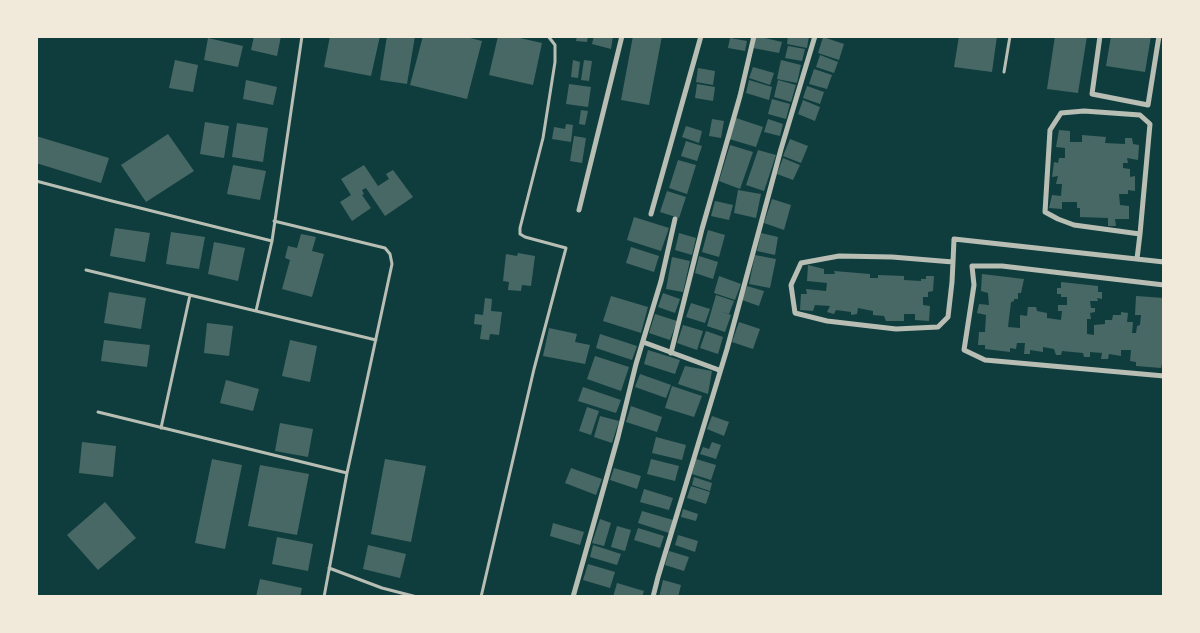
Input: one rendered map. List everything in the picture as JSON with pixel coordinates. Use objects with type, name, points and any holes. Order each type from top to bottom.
[{"type":"street","points":[[579,210],[622,36]]},
{"type":"street","points":[[650,214],[701,36]]},
{"type":"street","points":[[671,352],[702,229],[740,96],[754,36]]},
{"type":"street","points":[[654,597],[658,576],[719,370],[727,349],[781,149],[815,36]]},
{"type":"street","points":[[1100,36],[1092,94],[1148,105],[1158,36]]},
{"type":"street","points":[[1137,259],[1140,234],[1150,124],[1140,115],[1084,112],[1061,113],[1050,130],[1045,212],[1074,225],[1140,234]]},
{"type":"street","points":[[573,597],[661,281],[675,219]]},
{"type":"street","points":[[953,262],[892,257],[839,256],[801,263],[791,285],[795,312],[827,321],[886,328],[938,327],[948,317],[953,262],[954,239],[1164,262]]},
{"type":"street","points":[[1164,284],[1002,266],[972,266],[974,285],[964,350],[986,360],[1164,376]]},
{"type":"street","points":[[643,342],[719,370]]},
{"type":"lane","points":[[256,311],[272,241],[302,36]]},
{"type":"lane","points":[[481,597],[534,369],[566,248],[520,234],[543,138],[555,62],[555,45],[548,36]]},
{"type":"lane","points":[[1004,72],[1010,36]]},
{"type":"lane","points":[[36,181],[272,241]]},
{"type":"lane","points":[[274,221],[386,248],[390,254],[392,264],[347,473],[324,597]]},
{"type":"lane","points":[[86,270],[376,340]]},
{"type":"lane","points":[[161,428],[190,295]]},
{"type":"lane","points":[[98,412],[347,473]]},
{"type":"lane","points":[[329,568],[382,588],[417,597]]},
{"type":"building","points":[[254,36],[281,36],[277,56],[251,50]]},
{"type":"building","points":[[330,36],[380,36],[371,76],[324,67]]},
{"type":"building","points":[[387,36],[415,36],[407,84],[380,80]]},
{"type":"building","points":[[423,36],[463,36],[482,41],[467,99],[410,85]]},
{"type":"building","points":[[498,36],[511,36],[542,43],[533,85],[489,75]]},
{"type":"building","points":[[577,36],[588,36],[587,42],[576,41]]},
{"type":"building","points":[[594,36],[613,36],[611,49],[592,44]]},
{"type":"building","points":[[633,36],[662,36],[649,105],[621,100]]},
{"type":"building","points":[[756,36],[782,42],[779,53],[753,48]]},
{"type":"building","points":[[788,36],[809,36],[807,48],[787,44]]},
{"type":"building","points":[[959,36],[997,36],[992,72],[954,67]]},
{"type":"building","points":[[1055,36],[1087,36],[1078,93],[1047,89]]},
{"type":"building","points":[[1111,36],[1151,36],[1145,72],[1106,66]]},
{"type":"building","points":[[823,37],[844,44],[839,60],[818,53]]},
{"type":"building","points":[[208,38],[243,46],[238,67],[204,60]]},
{"type":"building","points":[[730,38],[747,41],[745,51],[728,48]]},
{"type":"building","points":[[788,46],[805,49],[802,61],[785,58]]},
{"type":"building","points":[[820,55],[838,62],[834,73],[816,67]]},
{"type":"building","points":[[175,60],[198,65],[193,92],[169,88]]},
{"type":"building","points":[[573,60],[580,62],[578,78],[571,77]]},
{"type":"building","points":[[584,60],[592,61],[589,81],[581,80]]},
{"type":"building","points":[[781,60],[801,65],[797,83],[777,79]]},
{"type":"building","points":[[753,67],[774,73],[770,85],[749,78]]},
{"type":"building","points":[[698,68],[715,71],[713,85],[696,82]]},
{"type":"building","points":[[814,69],[832,75],[827,89],[809,84]]},
{"type":"building","points":[[246,80],[277,87],[273,105],[243,99]]},
{"type":"building","points":[[749,80],[772,87],[769,100],[746,93]]},
{"type":"building","points":[[778,80],[796,85],[791,102],[774,97]]},
{"type":"building","points":[[569,84],[591,87],[588,107],[566,104]]},
{"type":"building","points":[[697,84],[715,87],[713,101],[695,98]]},
{"type":"building","points":[[807,86],[824,92],[820,104],[803,98]]},
{"type":"building","points":[[772,99],[790,104],[786,119],[768,114]]},
{"type":"building","points":[[803,100],[820,107],[815,121],[798,114]]},
{"type":"building","points":[[581,110],[588,111],[585,125],[579,124]]},
{"type":"building","points":[[736,118],[763,127],[756,147],[729,139]]},
{"type":"building","points":[[712,119],[724,121],[721,138],[709,136]]},
{"type":"building","points":[[768,119],[783,124],[780,136],[764,132]]},
{"type":"building","points":[[205,122],[229,126],[224,158],[200,154]]},
{"type":"building","points":[[237,123],[268,128],[263,162],[232,157]]},
{"type":"building","points":[[566,124],[573,125],[571,142],[552,139],[554,127],[565,129]]},
{"type":"building","points":[[686,126],[702,131],[699,143],[682,137]]},
{"type":"building","points":[[1059,130],[1070,131],[1070,142],[1082,142],[1082,135],[1106,137],[1105,143],[1125,144],[1125,138],[1132,138],[1133,144],[1139,145],[1138,160],[1127,158],[1128,163],[1123,163],[1123,168],[1130,169],[1130,177],[1135,176],[1135,191],[1128,190],[1128,194],[1119,194],[1120,205],[1129,206],[1129,219],[1115,219],[1116,226],[1108,226],[1108,218],[1080,217],[1080,208],[1077,208],[1077,202],[1062,202],[1062,209],[1049,208],[1052,195],[1061,196],[1062,184],[1056,184],[1058,176],[1052,177],[1054,162],[1058,163],[1059,158],[1065,158],[1065,148],[1056,147]]},
{"type":"building","points":[[168,134],[194,171],[146,202],[121,165]]},
{"type":"building","points":[[36,136],[109,158],[101,183],[36,163]]},
{"type":"building","points":[[574,136],[586,138],[582,163],[570,161]]},
{"type":"building","points":[[790,139],[808,146],[801,163],[783,156]]},
{"type":"building","points":[[686,141],[702,146],[697,161],[681,156]]},
{"type":"building","points":[[730,145],[753,152],[740,189],[719,181]]},
{"type":"building","points":[[758,150],[776,155],[764,191],[746,185]]},
{"type":"building","points":[[783,158],[800,165],[793,180],[777,174]]},
{"type":"building","points":[[678,160],[696,165],[687,194],[669,188]]},
{"type":"building","points":[[233,165],[266,171],[260,200],[227,194]]},
{"type":"building","points":[[364,165],[378,186],[389,179],[386,174],[393,170],[413,197],[385,216],[366,188],[362,190],[364,194],[362,195],[371,208],[352,221],[340,202],[351,195],[341,179]]},
{"type":"building","points":[[738,190],[761,194],[756,218],[734,213]]},
{"type":"building","points":[[667,191],[686,197],[679,218],[660,212]]},
{"type":"building","points":[[772,199],[791,205],[784,230],[764,223]]},
{"type":"building","points":[[715,201],[733,205],[729,220],[711,216]]},
{"type":"building","points":[[634,217],[669,228],[661,251],[627,240]]},
{"type":"building","points":[[115,228],[150,233],[145,262],[110,256]]},
{"type":"building","points":[[708,230],[725,235],[719,257],[702,252]]},
{"type":"building","points":[[171,232],[205,237],[199,269],[166,264]]},
{"type":"building","points":[[679,233],[696,238],[692,255],[675,250]]},
{"type":"building","points":[[761,233],[778,237],[775,255],[757,251]]},
{"type":"building","points":[[301,234],[316,237],[312,251],[324,254],[312,297],[282,289],[290,260],[285,258],[288,246],[297,248]]},
{"type":"building","points":[[214,242],[245,248],[238,281],[208,274]]},
{"type":"building","points":[[631,247],[659,256],[654,272],[626,263]]},
{"type":"building","points":[[518,253],[535,256],[531,286],[522,285],[521,291],[508,290],[509,282],[503,281],[506,254],[517,256]]},
{"type":"building","points":[[755,255],[776,259],[770,288],[749,284]]},
{"type":"building","points":[[699,256],[718,262],[713,279],[695,273]]},
{"type":"building","points":[[672,257],[690,261],[683,292],[666,289]]},
{"type":"building","points":[[808,265],[824,269],[824,274],[835,274],[834,271],[870,274],[870,278],[878,278],[878,275],[904,276],[904,280],[921,281],[921,279],[926,279],[926,276],[934,276],[933,291],[928,292],[928,297],[923,297],[923,305],[930,306],[929,321],[915,320],[915,314],[904,314],[904,321],[886,321],[884,316],[873,315],[873,311],[858,308],[857,314],[851,315],[851,312],[836,310],[834,314],[827,312],[830,306],[815,305],[813,311],[800,310],[801,294],[807,294],[806,289],[826,291],[827,283],[807,281]]},
{"type":"building","points":[[982,274],[1024,279],[1021,293],[1018,293],[1018,299],[1014,299],[1011,302],[1008,327],[1020,328],[1020,315],[1027,316],[1028,307],[1036,307],[1037,311],[1047,313],[1047,318],[1061,320],[1062,311],[1058,311],[1058,305],[1067,305],[1067,297],[1061,297],[1061,294],[1057,294],[1057,288],[1061,288],[1061,282],[1098,286],[1098,292],[1102,292],[1102,299],[1097,298],[1098,301],[1090,301],[1091,308],[1095,308],[1095,312],[1090,313],[1091,319],[1087,319],[1087,334],[1094,335],[1094,325],[1105,324],[1105,320],[1112,320],[1113,315],[1121,315],[1121,312],[1128,313],[1127,322],[1133,322],[1132,333],[1136,333],[1137,326],[1140,325],[1141,315],[1135,315],[1136,296],[1164,298],[1164,364],[1162,364],[1161,368],[1136,366],[1136,362],[1130,361],[1131,350],[1121,350],[1121,356],[1109,354],[1108,359],[1101,359],[1102,353],[1090,352],[1090,357],[1084,357],[1083,353],[1062,351],[1061,355],[1056,355],[1054,349],[1043,347],[1043,352],[1030,350],[1030,354],[1024,354],[1025,343],[1017,343],[1016,349],[1010,348],[1010,352],[985,349],[985,345],[978,345],[979,332],[985,332],[986,315],[977,313],[979,304],[989,305],[988,293],[981,291]]},
{"type":"building","points":[[719,276],[741,284],[735,300],[714,293]]},
{"type":"building","points":[[747,286],[764,291],[759,306],[742,300]]},
{"type":"building","points":[[109,292],[146,298],[141,329],[104,323]]},
{"type":"building","points":[[663,293],[680,299],[675,313],[658,307]]},
{"type":"building","points":[[716,295],[734,301],[729,314],[719,311],[731,315],[725,332],[707,326]]},
{"type":"building","points":[[611,296],[648,307],[641,333],[603,321]]},
{"type":"building","points":[[485,298],[492,299],[491,311],[502,312],[499,335],[490,334],[489,340],[480,339],[482,325],[474,324],[475,314],[483,315]]},
{"type":"building","points":[[691,303],[710,309],[705,323],[686,317]]},
{"type":"building","points":[[655,314],[677,321],[670,340],[649,333]]},
{"type":"building","points":[[739,322],[760,329],[753,349],[732,342]]},
{"type":"building","points":[[207,323],[233,326],[229,356],[204,353]]},
{"type":"building","points":[[683,325],[703,331],[697,350],[677,343]]},
{"type":"building","points":[[549,328],[577,334],[575,342],[590,345],[585,364],[543,356]]},
{"type":"building","points":[[706,331],[723,337],[718,354],[700,348]]},
{"type":"building","points":[[600,334],[637,346],[632,360],[596,348]]},
{"type":"building","points":[[104,340],[150,345],[147,367],[101,361]]},
{"type":"building","points":[[290,340],[317,346],[310,382],[282,376]]},
{"type":"building","points":[[648,350],[680,360],[675,374],[644,364]]},
{"type":"building","points":[[595,356],[629,367],[621,391],[587,379]]},
{"type":"building","points":[[685,366],[712,371],[708,394],[678,384]]},
{"type":"building","points":[[640,374],[671,385],[666,398],[635,387]]},
{"type":"building","points":[[226,380],[259,389],[253,411],[220,403]]},
{"type":"building","points":[[672,386],[702,396],[694,417],[665,408]]},
{"type":"building","points":[[583,387],[621,400],[616,413],[578,401]]},
{"type":"building","points":[[631,406],[662,417],[657,432],[626,422]]},
{"type":"building","points":[[587,407],[599,411],[591,435],[579,431]]},
{"type":"building","points":[[600,416],[619,421],[612,443],[594,437]]},
{"type":"building","points":[[712,416],[729,422],[724,436],[707,429]]},
{"type":"building","points":[[280,423],[313,429],[308,457],[275,451]]},
{"type":"building","points":[[656,437],[686,445],[682,460],[652,453]]},
{"type":"building","points":[[82,442],[116,446],[113,477],[79,473]]},
{"type":"building","points":[[712,442],[721,445],[716,459],[700,454],[703,447],[709,449]]},
{"type":"building","points":[[212,459],[242,465],[225,549],[195,543]]},
{"type":"building","points":[[385,459],[426,466],[411,542],[371,534]]},
{"type":"building","points":[[651,459],[679,466],[675,481],[647,474]]},
{"type":"building","points":[[696,459],[716,465],[711,480],[692,474]]},
{"type":"building","points":[[260,465],[309,474],[297,535],[248,526]]},
{"type":"building","points":[[571,468],[602,479],[596,495],[565,483]]},
{"type":"building","points":[[614,468],[641,476],[637,489],[610,480]]},
{"type":"building","points":[[694,477],[712,483],[710,491],[692,485]]},
{"type":"building","points":[[691,486],[710,492],[706,504],[687,498]]},
{"type":"building","points":[[644,489],[673,498],[669,510],[640,502]]},
{"type":"building","points":[[105,502],[136,538],[98,570],[67,535]]},
{"type":"building","points":[[683,509],[698,514],[696,521],[681,517]]},
{"type":"building","points":[[642,511],[673,520],[669,533],[638,523]]},
{"type":"building","points":[[600,519],[611,523],[604,546],[592,543]]},
{"type":"building","points":[[553,523],[584,532],[580,545],[550,536]]},
{"type":"building","points":[[617,526],[631,530],[625,551],[611,547]]},
{"type":"building","points":[[638,528],[664,536],[660,548],[634,540]]},
{"type":"building","points":[[678,535],[698,541],[695,552],[675,545]]},
{"type":"building","points":[[277,537],[313,544],[308,571],[272,564]]},
{"type":"building","points":[[368,545],[406,554],[400,578],[363,569]]},
{"type":"building","points":[[593,545],[621,554],[617,565],[590,557]]},
{"type":"building","points":[[669,551],[689,557],[684,571],[665,565]]},
{"type":"building","points":[[588,564],[615,572],[610,588],[583,580]]},
{"type":"building","points":[[260,579],[302,588],[300,597],[256,597]]},
{"type":"building","points":[[663,580],[681,585],[678,597],[659,597]]},
{"type":"building","points":[[617,583],[644,591],[642,597],[613,597]]}]
